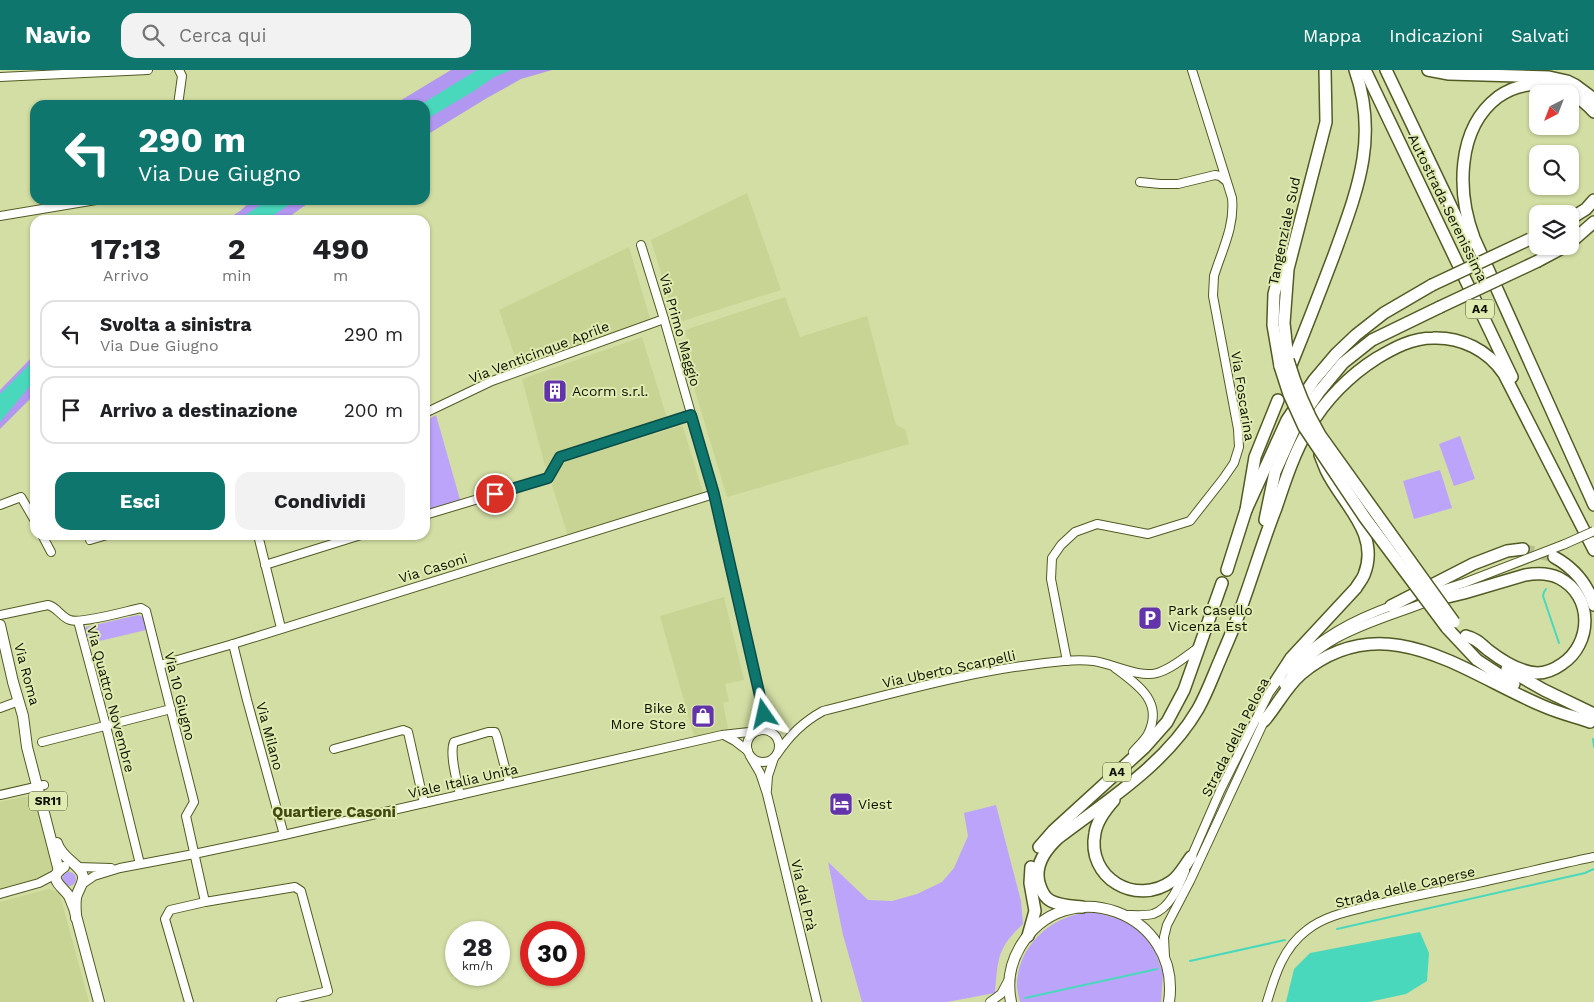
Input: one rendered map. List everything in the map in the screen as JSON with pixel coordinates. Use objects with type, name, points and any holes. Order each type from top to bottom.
[{"type":"highway","name":"Tangenziale Sud","points":[[1326,70],[1326,122],[1274,294],[1273,325],[1286,364],[1308,414],[1320,435],[1477,660],[1506,680],[1593,720]]},
{"type":"highway","points":[[1286,364],[1318,297],[1360,180],[1365,141],[1365,119],[1355,70]]},
{"type":"highway","name":"Autostrada Serenissima","points":[[1365,70],[1594,549]]},
{"type":"highway","name":"Autostrada Serenissima","points":[[1386,70],[1594,505]]},
{"type":"highway","points":[[1428,70],[1449,74],[1549,77],[1567,81],[1594,99]]},
{"type":"highway","points":[[1594,112],[1574,95],[1552,86],[1532,85],[1509,91],[1490,104],[1474,127],[1466,151],[1463,179],[1466,212],[1474,238],[1594,505]]},
{"type":"highway","points":[[1579,213],[1594,200]]},
{"type":"highway","points":[[1579,235],[1594,222]]},
{"type":"highway","points":[[1227,570],[1246,510],[1287,420],[1314,380],[1336,354],[1384,313],[1432,285],[1529,239]]},
{"type":"highway","points":[[1258,556],[1275,472],[1296,425],[1318,392],[1343,363],[1372,340],[1549,255]]},
{"type":"highway","points":[[1191,857],[1174,880],[1163,886],[1153,890],[1137,891],[1120,886],[1101,870],[1096,859],[1093,848],[1098,822],[1105,811],[1129,784],[1165,752],[1184,731],[1199,707],[1241,609],[1258,556],[1299,447],[1310,426],[1325,406],[1353,376],[1376,359],[1406,343],[1419,339],[1450,339],[1472,346],[1490,358],[1501,371],[1594,549]]},
{"type":"highway","name":"Tangenziale Sud","points":[[1286,364],[1289,394],[1298,415],[1318,449],[1365,518],[1451,625],[1493,660],[1520,678],[1593,720]]},
{"type":"highway","points":[[1246,510],[1255,457],[1278,400]]},
{"type":"highway","points":[[1276,681],[1291,658],[1356,588],[1364,575],[1367,562],[1368,546],[1364,531],[1326,470],[1318,449]]},
{"type":"highway","points":[[1391,606],[1489,557],[1507,551],[1523,549]]},
{"type":"highway","points":[[1554,557],[1564,562],[1577,574],[1590,594],[1594,605]]},
{"type":"highway","points":[[1431,601],[1519,576],[1541,574],[1559,578],[1570,587],[1578,596],[1586,619],[1584,636],[1576,651],[1555,669],[1536,673],[1521,669],[1502,659],[1479,641],[1466,636]]},
{"type":"highway","name":"A4","points":[[1028,936],[1035,911],[1030,875],[1036,852],[1053,831],[1144,748],[1167,722],[1182,695],[1222,583]]},
{"type":"highway","points":[[1264,721],[1290,685],[1301,674],[1318,662],[1358,646],[1379,644],[1417,648],[1438,656],[1543,706],[1593,720]]},
{"type":"highway","name":"A4","points":[[1082,907],[1058,904],[1046,897],[1037,877],[1039,863],[1046,850],[1058,838],[1129,784]]},
{"type":"main road","name":"Via Roma","points":[[0,624],[26,732],[27,747],[56,830],[58,846],[65,858],[76,866],[82,876],[76,898],[76,918]]},
{"type":"main road","name":"Via Roma","points":[[41,786],[58,872],[56,880],[71,900],[100,1002]]},
{"type":"main road","points":[[58,872],[67,866],[76,866]]},
{"type":"main road","points":[[62,889],[70,892],[80,886]]},
{"type":"main road","points":[[1011,1002],[1010,972],[1018,951],[1028,936],[1048,919],[1065,911],[1082,907],[1102,908],[1125,915],[1149,932],[1165,958],[1170,982],[1168,1002]]},
{"type":"street","points":[[0,77],[148,70]]},
{"type":"street","points":[[179,70],[182,76],[179,100]]},
{"type":"street","name":"Via Foscarina","points":[[1067,661],[1051,579],[1052,558],[1061,545],[1075,532],[1097,524],[1148,534],[1190,521],[1229,472],[1239,447],[1238,429],[1212,290],[1214,276],[1232,221],[1232,198],[1192,70]]},
{"type":"street","points":[[1140,182],[1178,184],[1215,175],[1225,180]]},
{"type":"street","points":[[0,216],[66,205]]},
{"type":"street","name":"Via Primo Maggio","points":[[641,245],[714,494],[764,714],[772,733]]},
{"type":"street","name":"Via Venticinque Aprile","points":[[430,411],[492,381],[664,319]]},
{"type":"street","points":[[430,513],[548,478],[560,457],[691,415]]},
{"type":"street","name":"Via Casoni","points":[[160,665],[714,494]]},
{"type":"street","points":[[0,505],[21,497],[30,512]]},
{"type":"street","name":"Strada della Pelosa","points":[[1125,915],[1152,914],[1161,910],[1169,901],[1178,887],[1220,791],[1265,701],[1276,681],[1300,657],[1326,637],[1391,606],[1464,583],[1594,531]]},
{"type":"street","points":[[45,540],[51,552]]},
{"type":"street","points":[[259,540],[281,628]]},
{"type":"street","points":[[265,565],[345,540]]},
{"type":"street","name":"Strada della Pelosa","points":[[1165,958],[1164,937],[1167,925],[1190,881],[1264,721],[1279,692],[1293,674],[1316,650],[1344,634],[1431,601],[1464,583]]},
{"type":"street","name":"Via Quattro Novembre","points":[[0,615],[48,605],[54,607],[65,617],[78,622],[140,864]]},
{"type":"street","name":"Via 10 Giugno","points":[[78,622],[141,608],[146,611],[194,802],[186,816],[205,902]]},
{"type":"street","name":"Via Milano","points":[[233,644],[284,835]]},
{"type":"street","name":"Via Uberto Scarpelli","points":[[776,756],[798,728],[810,718],[823,711],[1007,668],[1067,661],[1095,661],[1140,673],[1156,674],[1166,670],[1200,646]]},
{"type":"street","name":"Via Uberto Scarpelli","points":[[1095,792],[1148,735],[1153,720],[1151,701],[1134,682],[1112,666]]},
{"type":"street","points":[[0,708],[19,701]]},
{"type":"street","points":[[42,742],[171,709]]},
{"type":"street","name":"Via Primo Maggio","points":[[759,731],[764,714]]},
{"type":"street","name":"Via Uberto Scarpelli","points":[[772,733],[792,732],[798,728]]},
{"type":"street","points":[[334,749],[403,730],[408,732],[424,803]]},
{"type":"street","points":[[722,735],[735,741],[759,762],[770,761],[776,756],[779,745],[778,740],[772,733],[759,731],[750,737],[747,746],[749,753]]},
{"type":"street","name":"Viale Italia Unita","points":[[80,886],[94,876],[120,868],[284,835],[722,735],[759,731]]},
{"type":"street","points":[[460,795],[452,747],[454,742],[488,732],[495,732],[509,783]]},
{"type":"street","name":"Via dal Prà","points":[[749,753],[760,773],[767,794],[817,1002]]},
{"type":"street","name":"Via dal Prà","points":[[767,794],[768,776],[776,756]]},
{"type":"street","points":[[0,796],[41,786]]},
{"type":"street","name":"Strada delle Caperse","points":[[1267,1002],[1276,970],[1285,954],[1293,942],[1321,921],[1340,914],[1403,898],[1594,857]]},
{"type":"street","name":"Viale Italia Unita","points":[[76,866],[120,868]]},
{"type":"street","points":[[0,894],[39,883],[58,872]]},
{"type":"street","points":[[39,883],[53,885],[62,889]]},
{"type":"street","points":[[189,1002],[165,919],[170,910],[205,902],[295,887],[301,891],[328,991],[281,1002]]},
{"type":"street","points":[[990,1002],[1001,994],[1007,984],[1010,972]]},
{"type":"shaded area","points":[[451,70],[552,70],[521,79],[430,133],[430,100],[401,100]]},
{"type":"shaded area","points":[[747,193],[781,290],[676,323],[651,240]]},
{"type":"shaded area","points":[[247,205],[306,205],[292,215],[234,215]]},
{"type":"shaded area","points":[[629,247],[651,322],[519,368],[499,310]]},
{"type":"shaded area","points":[[785,297],[800,337],[867,316],[896,425],[905,429],[909,444],[727,497],[680,341],[687,339],[685,330]]},
{"type":"shaded area","points":[[642,337],[668,421],[555,456],[549,469],[545,466],[522,379]]},
{"type":"shaded area","points":[[30,359],[30,399],[0,429],[0,390]]},
{"type":"shaded area","points":[[436,415],[461,503],[430,512],[430,418]]},
{"type":"shaded area","points":[[680,426],[683,427],[704,496],[569,539],[552,485],[562,463]]},
{"type":"shaded area","points":[[1460,436],[1475,479],[1454,486],[1439,444]]},
{"type":"shaded area","points":[[1440,470],[1452,508],[1414,519],[1403,481]]},
{"type":"shaded area","points":[[724,597],[744,680],[725,684],[729,701],[723,703],[728,728],[719,732],[694,736],[660,616]]},
{"type":"shaded area","points":[[138,615],[143,617],[146,630],[87,644],[83,631],[86,627]]},
{"type":"shaded area","points":[[22,797],[35,800],[53,870],[47,877],[0,891],[0,802]]},
{"type":"shaded area","points":[[996,805],[1021,901],[1023,924],[1008,940],[1000,955],[995,993],[947,1002],[862,1002],[843,935],[828,862],[868,900],[892,901],[917,894],[942,882],[954,868],[968,836],[964,813]]},
{"type":"shaded area","points":[[66,872],[72,872],[76,879],[72,886],[66,886],[62,882],[62,876]]},
{"type":"shaded area","points":[[48,889],[59,892],[89,1002],[0,1002],[0,902]]},
{"type":"shaded area","points":[[1080,913],[1097,913],[1120,919],[1139,930],[1154,949],[1163,973],[1161,1002],[1020,1002],[1017,988],[1018,974],[1021,962],[1034,941],[1042,932],[1062,919]]},
{"type":"water","points":[[477,70],[511,70],[494,77],[430,117],[430,100],[428,100]]},
{"type":"water","points":[[260,205],[288,205],[274,215],[246,215]]},
{"type":"water","points":[[30,364],[30,386],[0,422],[0,394]]},
{"type":"water","points":[[1420,932],[1429,953],[1427,981],[1406,994],[1369,1002],[1286,1002],[1294,969],[1310,953]]},
{"type":"waterway","points":[[1546,589],[1543,596],[1559,643]]},
{"type":"waterway","points":[[1593,739],[1594,747]]},
{"type":"waterway","points":[[1337,929],[1585,873],[1594,869]]},
{"type":"waterway","points":[[1190,961],[1285,940]]},
{"type":"waterway","points":[[1025,998],[1157,969]]},
{"type":"tunnel","points":[[1523,549],[1550,556]]},
{"type":"place","name":"Acorm s.r.l.","points":[[555,391]]},
{"type":"place","name":"Park Casello Vicenza Est","points":[[1150,618]]},
{"type":"place","name":"Bike & More Store","points":[[703,716]]},
{"type":"place","name":"Viest","points":[[841,804]]},
{"type":"district","name":"Quartiere Casoni","points":[[334,812]]},
{"type":"route","points":[[495,494],[548,478],[560,457],[691,415],[714,494],[764,714]]}]
